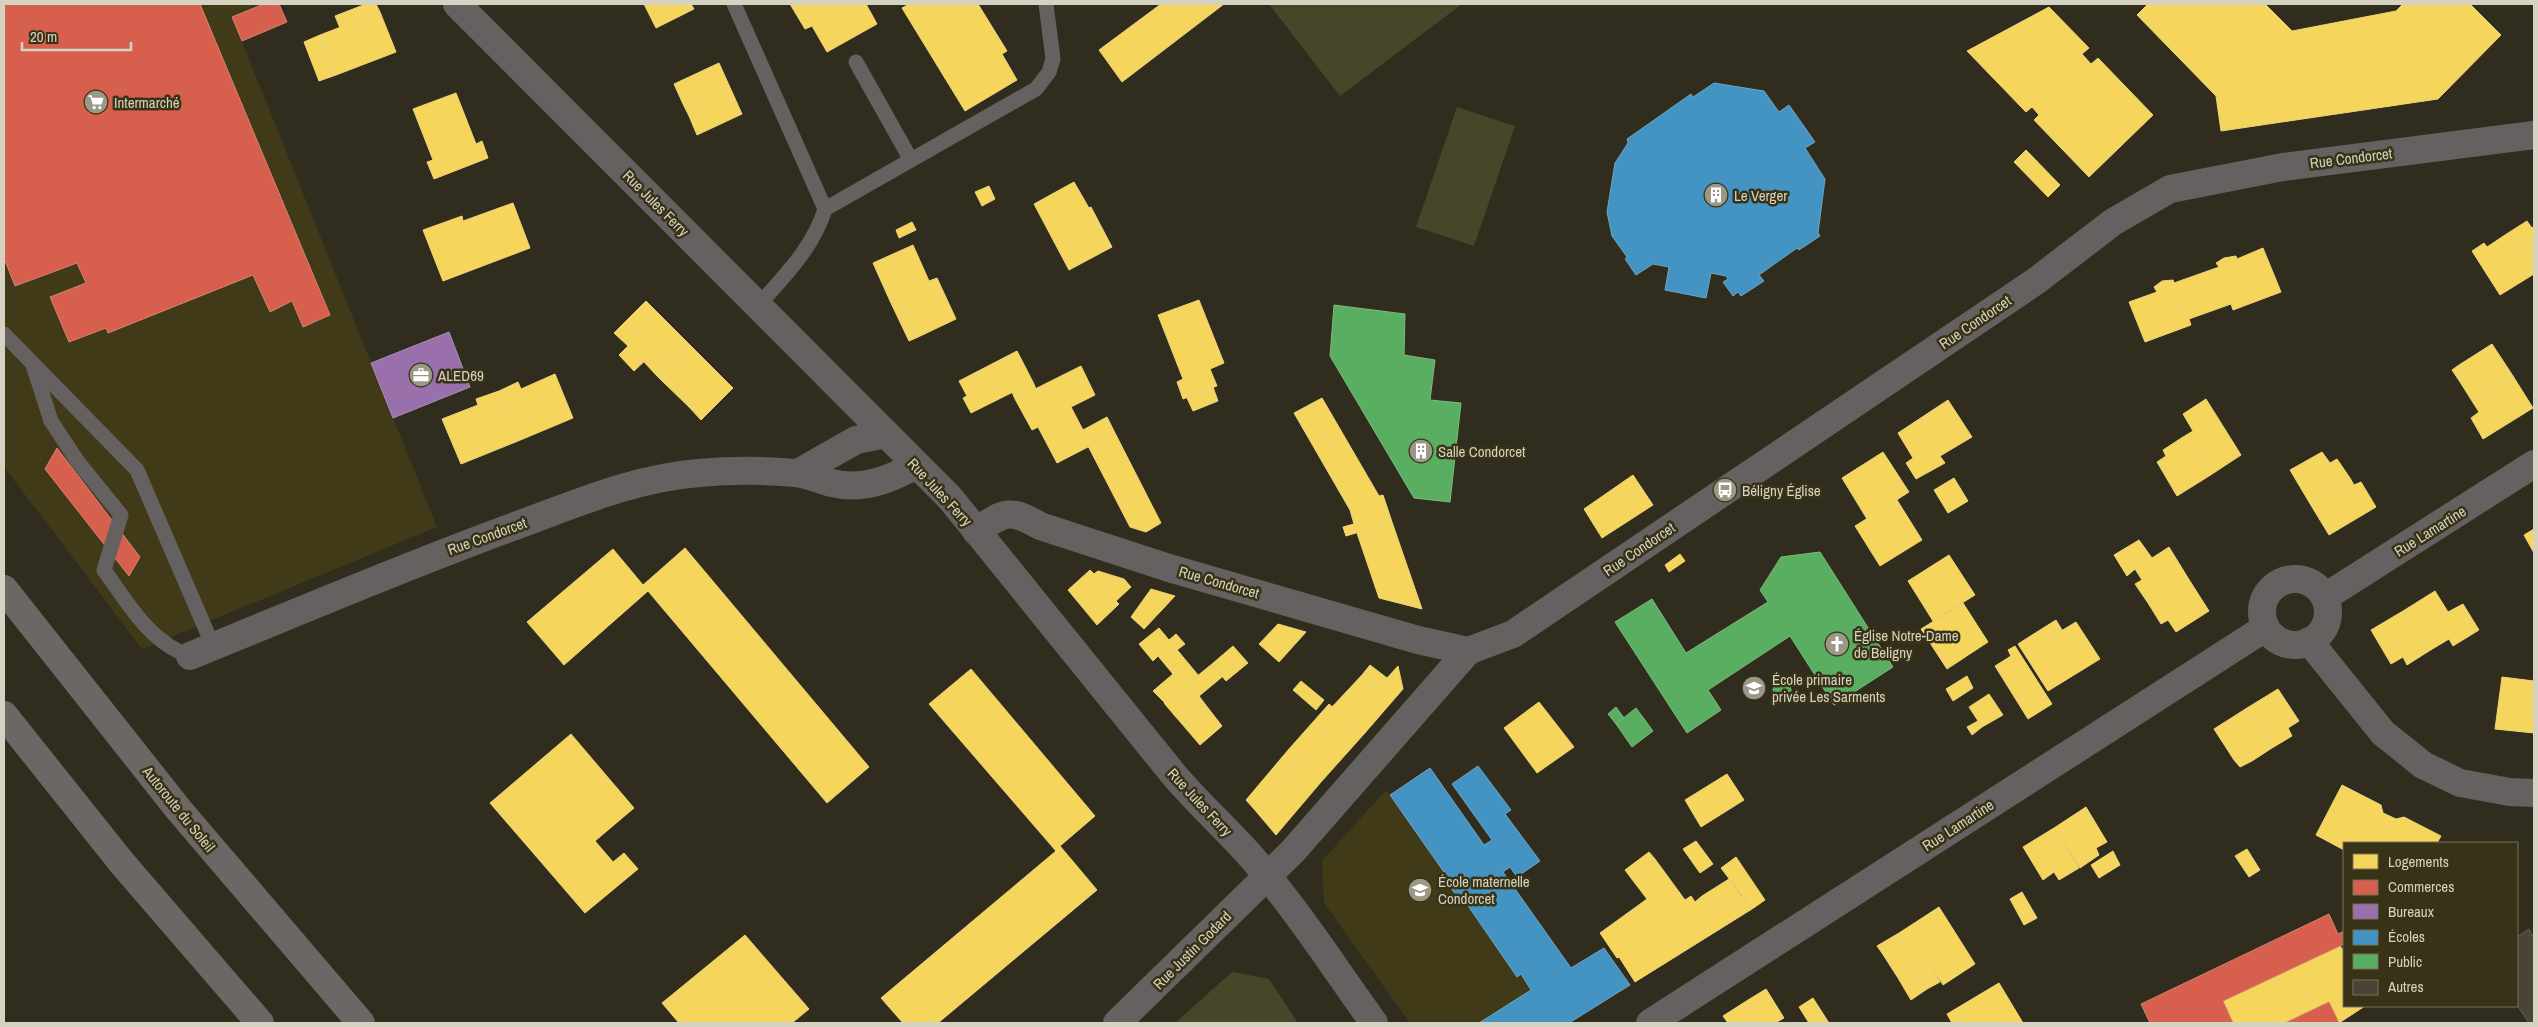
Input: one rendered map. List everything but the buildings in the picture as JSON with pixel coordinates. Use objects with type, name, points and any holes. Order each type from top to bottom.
[{"type":"highway","name":"Autoroute du Soleil","points":[[4,589],[173,803],[361,1023]]},
{"type":"highway","points":[[4,715],[122,863],[260,1023]]},
{"type":"street","name":"Rue Jules Ferry","points":[[457,4],[950,498],[1180,782],[1247,853],[1374,1023]]},
{"type":"street","name":"Rue Condorcet","points":[[1266,877],[1342,796],[1468,651],[1512,634],[2036,281],[2114,222],[2170,189],[2283,167],[2534,135]]},
{"type":"street","points":[[798,473],[856,440],[886,434]]},
{"type":"street","name":"Rue Lamartine","points":[[2325,597],[2534,464]]},
{"type":"street","name":"Rue Condorcet","points":[[202,651],[441,553],[602,493],[635,484],[697,473],[742,470],[798,473],[835,484],[852,486],[880,482],[916,465]]},
{"type":"street","name":"Rue Condorcet","points":[[976,531],[994,519],[1011,513],[1021,515],[1040,526],[1169,568],[1418,640],[1468,651]]},
{"type":"street","points":[[2300,579],[2318,588],[2325,597],[2328,617],[2318,635],[2310,641],[2290,645],[2280,642],[2265,628],[2262,607],[2265,597],[2280,582],[2300,579]]},
{"type":"street","name":"Rue Lamartine","points":[[1650,1023],[2265,628]]},
{"type":"street","points":[[2310,641],[2383,733],[2423,765],[2460,783],[2510,792],[2534,793]]},
{"type":"street","name":"Rue Justin Godard","points":[[1117,1023],[1266,877]]},
{"type":"lane","points":[[734,4],[825,209],[819,229],[804,254],[758,306]]},
{"type":"lane","points":[[825,209],[1036,89],[1049,72],[1053,59],[1046,4]]},
{"type":"lane","points":[[856,62],[912,160]]},
{"type":"lane","points":[[4,334],[32,362],[137,470],[202,651],[172,650],[144,626],[104,570],[121,515],[78,462],[51,421],[32,362]]},
{"type":"shaded area","points":[[4,4],[264,4],[232,17],[437,527],[142,649],[4,467]]},
{"type":"shaded area","name":"École maternelle Condorcet","points":[[1478,766],[1511,810],[1506,814],[1540,861],[1517,877],[1510,867],[1504,872],[1571,967],[1604,948],[1630,985],[1569,1023],[1410,1023],[1324,903],[1322,861],[1386,790],[1390,795],[1430,768],[1484,844],[1492,840],[1452,784]]},
{"type":"green space","points":[[1269,4],[1462,4],[1340,96]]},
{"type":"green space","points":[[1457,107],[1515,126],[1474,246],[1416,227]]},
{"type":"green space","points":[[1232,972],[1269,979],[1298,1023],[1175,1023]]},
{"type":"place","name":"Intermarché","points":[[96,102]]},
{"type":"place","name":"Le Verger","points":[[1716,195]]},
{"type":"place","name":"ALED69","points":[[421,375]]},
{"type":"place","name":"Salle Condorcet","points":[[1421,451]]},
{"type":"place","name":"Béligny Église","points":[[1725,490]]},
{"type":"place","name":"Église Notre-Dame de Beligny","points":[[1837,644]]},
{"type":"place","name":"École primaire privée Les Sarments","points":[[1754,688]]},
{"type":"place","name":"École maternelle Condorcet","points":[[1420,890]]}]
